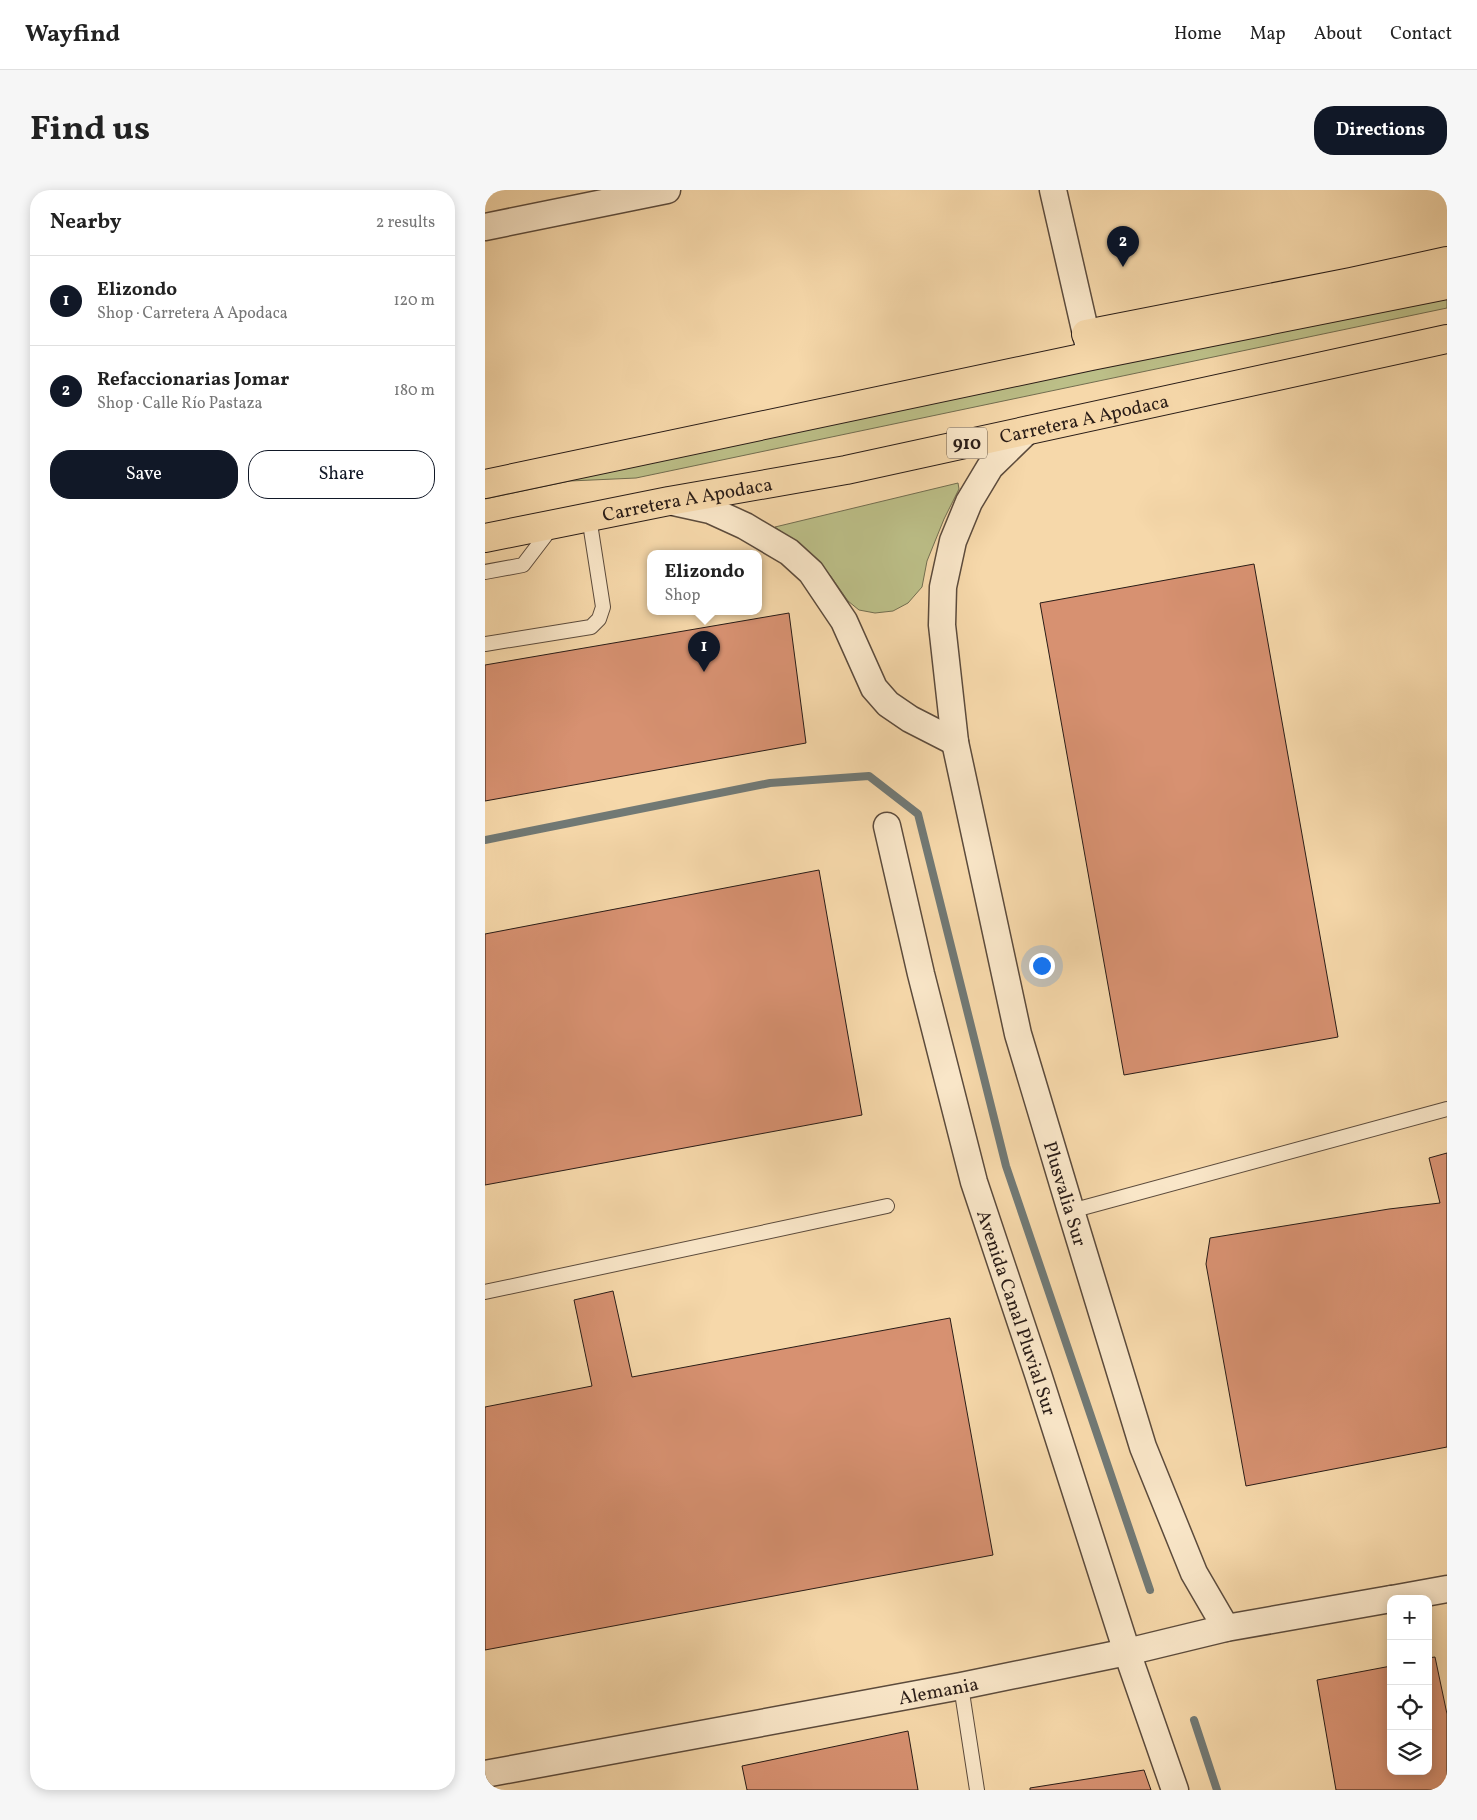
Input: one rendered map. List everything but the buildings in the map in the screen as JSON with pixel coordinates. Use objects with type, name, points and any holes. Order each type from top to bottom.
[{"type":"main road","points":[[485,484],[1447,261]]},
{"type":"main road","points":[[1089,345],[1447,285]]},
{"type":"main road","name":"Carretera A Apodaca","points":[[485,538],[669,501],[846,470],[1447,339]]},
{"type":"street","points":[[485,227],[642,193],[667,190]]},
{"type":"street","points":[[1053,190],[1089,345]]},
{"type":"street","name":"Plusvalia Sur","points":[[1027,430],[990,467],[969,502],[953,541],[943,587],[942,625],[955,742],[1018,1034],[1143,1447],[1194,1573],[1226,1628]]},
{"type":"street","points":[[669,501],[710,510],[745,526],[789,552],[811,572],[844,621],[874,688],[888,704],[910,719],[955,742]]},
{"type":"street","name":"Avenida Canal Pluvial Sur","points":[[887,826],[921,974],[974,1182],[1127,1652],[1175,1790]]},
{"type":"street","name":"Alemania","points":[[1413,1595],[1447,1589]]},
{"type":"street","name":"Alemania","points":[[485,1774],[961,1686],[1127,1652],[1226,1628],[1387,1600]]},
{"type":"lane","points":[[485,644],[591,627],[599,620],[603,607],[589,517]]},
{"type":"lane","points":[[485,572],[523,565],[554,524]]},
{"type":"lane","points":[[1071,1211],[1447,1109]]},
{"type":"lane","points":[[485,1292],[887,1206]]},
{"type":"lane","points":[[961,1686],[977,1790]]},
{"type":"green space","points":[[1447,294],[1447,308],[636,478],[570,481],[485,499],[485,494]]},
{"type":"green space","points":[[958,483],[959,489],[944,519],[927,561],[922,587],[908,603],[893,611],[875,613],[859,610],[848,601],[830,575],[804,548],[775,527]]},
{"type":"waterway","points":[[485,840],[770,783],[869,776],[918,814],[1006,1166],[1150,1590]]},
{"type":"waterway","points":[[1194,1720],[1217,1790]]},
{"type":"place","name":"Refaccionarias Jomar","points":[[1123,267]]},
{"type":"place","name":"Elizondo","points":[[704,672]]}]
